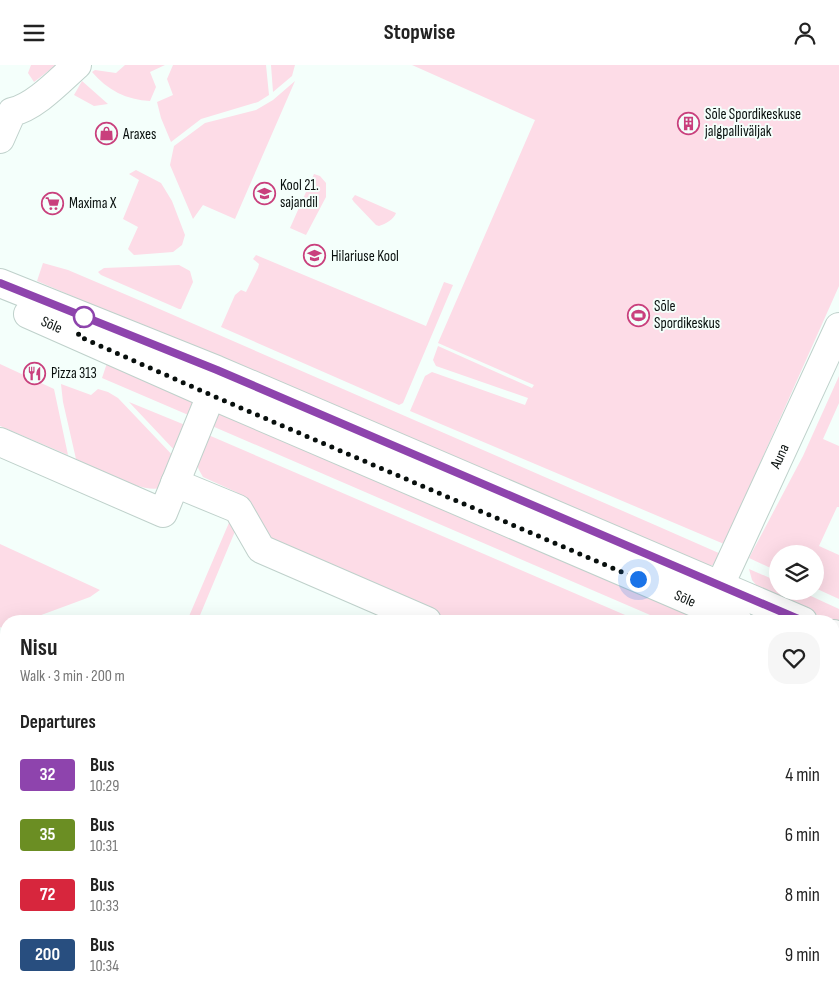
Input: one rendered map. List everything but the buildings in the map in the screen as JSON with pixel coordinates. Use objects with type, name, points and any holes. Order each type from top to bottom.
[{"type":"main road","points":[[0,139],[12,112],[21,110],[45,93],[77,65]]},
{"type":"main road","name":"Sõle","points":[[0,283],[217,370],[714,597],[732,615]]},
{"type":"main road","name":"Sõle","points":[[0,302],[211,395],[714,597],[781,615]]},
{"type":"main road","name":"Auna","points":[[714,597],[839,327]]},
{"type":"main road","points":[[0,442],[163,513],[211,395]]},
{"type":"main road","points":[[175,483],[238,509],[261,549],[413,615]]},
{"type":"shaded area","points":[[31,65],[56,65],[34,82],[28,73]]},
{"type":"shaded area","points":[[125,65],[165,65],[150,72],[156,87],[150,101],[133,99],[118,93],[104,84],[92,72],[95,70],[116,73]]},
{"type":"shaded area","points":[[173,65],[266,65],[269,95],[258,102],[201,119],[171,142],[161,118],[157,102],[173,95],[167,79]]},
{"type":"shaded area","points":[[271,65],[295,65],[292,76],[273,92]]},
{"type":"shaded area","name":"Sõle Spordikeskus","points":[[412,65],[839,65],[839,286],[724,544],[410,411],[425,376],[432,372],[525,405],[528,398],[436,366],[433,360],[438,346],[532,388],[534,385],[438,343],[535,120]]},
{"type":"shaded area","points":[[82,81],[108,104],[94,106],[74,95]]},
{"type":"shaded area","points":[[295,81],[235,219],[203,205],[193,219],[170,165],[174,146],[205,123],[256,110],[273,100]]},
{"type":"shaded area","points":[[136,170],[161,183],[172,201],[185,235],[182,245],[173,252],[134,255],[128,249],[138,227],[123,219],[139,180],[129,174]]},
{"type":"shaded area","points":[[314,174],[320,176],[326,183],[326,197],[306,235],[290,228]]},
{"type":"shaded area","points":[[355,195],[396,213],[392,219],[384,224],[376,225],[354,202],[352,199]]},
{"type":"shaded area","points":[[256,255],[426,326],[444,282],[453,285],[403,403],[399,405],[221,327],[235,295],[241,290],[246,292],[258,268],[259,264],[253,259]]},
{"type":"shaded area","points":[[43,263],[68,270],[148,304],[721,554],[721,562],[710,566],[703,566],[37,281]]},
{"type":"shaded area","points":[[179,265],[190,271],[193,282],[181,309],[101,275],[98,272],[104,268]]},
{"type":"shaded area","points":[[108,360],[196,401],[193,417],[102,378]]},
{"type":"shaded area","points":[[0,364],[54,389],[68,455],[0,426]]},
{"type":"shaded area","points":[[839,376],[839,403],[823,439],[839,446],[839,507],[837,507],[819,545],[769,545],[769,567],[749,558],[803,456]]},
{"type":"shaded area","points":[[61,384],[91,395],[98,389],[118,398],[177,460],[160,488],[141,487],[76,459],[63,402]]},
{"type":"shaded area","points":[[129,402],[190,427],[178,454]]},
{"type":"shaded area","points":[[225,412],[701,615],[650,615],[212,426],[216,416]]},
{"type":"shaded area","points":[[206,434],[625,615],[435,615],[272,543],[250,502],[236,492],[203,477],[196,462]]},
{"type":"shaded area","points":[[231,518],[236,529],[200,615],[190,615]]},
{"type":"shaded area","points":[[0,544],[100,590],[90,597],[41,615],[0,615]]},
{"type":"shaded area","points":[[824,548],[839,555],[839,599],[824,592]]},
{"type":"shaded area","points":[[749,569],[769,578],[769,594],[761,591],[752,580]]},
{"type":"shaded area","points":[[782,600],[820,600],[839,609],[839,615],[818,615]]},
{"type":"bus line","name":"32","points":[[0,283],[217,370],[789,615]]},
{"type":"place","name":"Sõle Spordikeskuse jalgpalliväljak","points":[[689,123]]},
{"type":"place","name":"Araxes","points":[[107,134]]},
{"type":"place","name":"Kool 21. sajandil","points":[[264,194]]},
{"type":"place","name":"Maxima X","points":[[53,203]]},
{"type":"place","name":"Hilariuse Kool","points":[[315,256]]},
{"type":"place","name":"Sõle Spordikeskus","points":[[638,315]]},
{"type":"place","name":"Pizza 313","points":[[35,373]]},
{"type":"route","points":[[84,317],[78,336],[638,579]]}]
